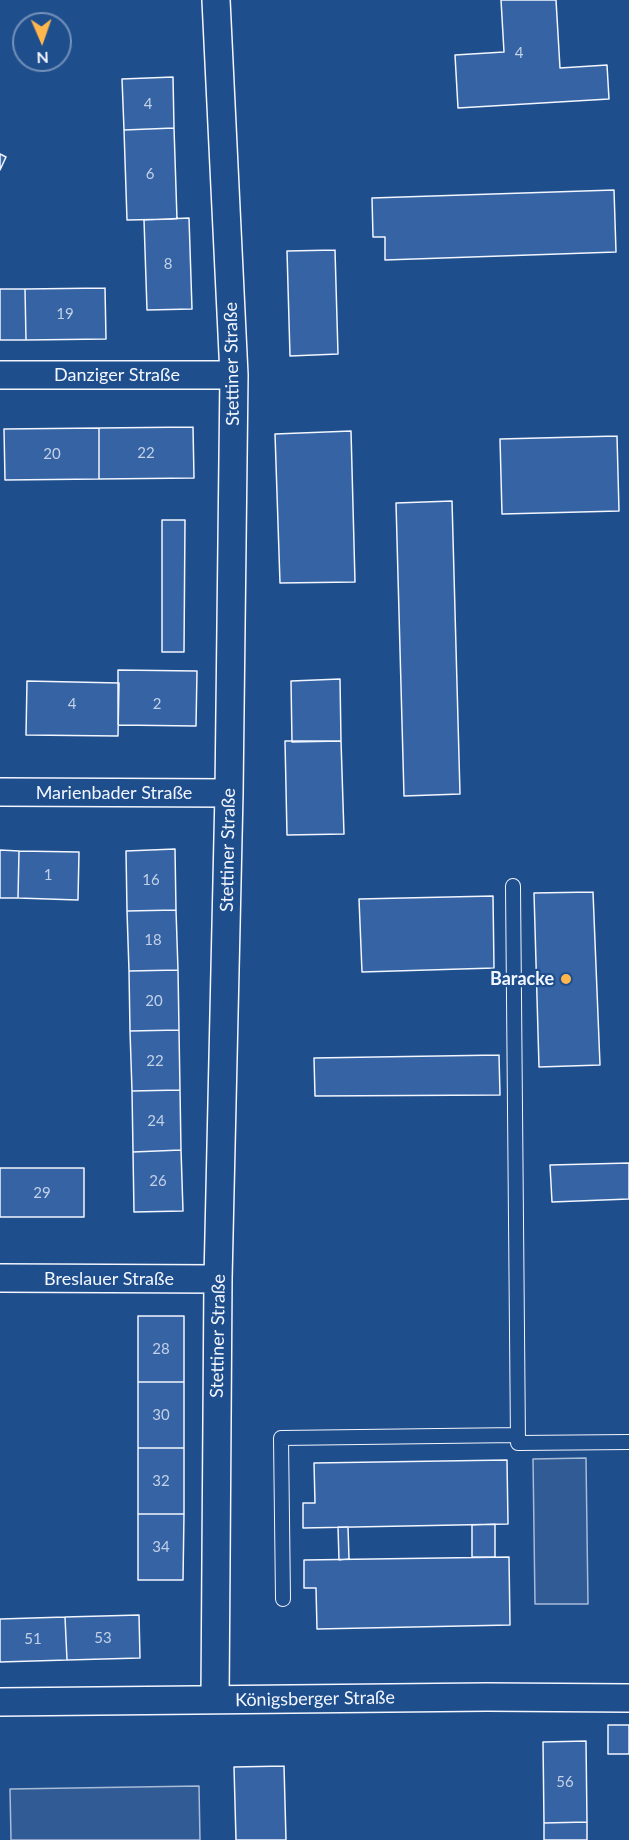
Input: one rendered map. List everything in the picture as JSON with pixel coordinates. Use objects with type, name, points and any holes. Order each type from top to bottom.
[{"type":"street","name":"Stettiner Straße","points":[[214,1700],[218,1279],[229,793],[234,375],[216,0]]},
{"type":"street","name":"Danziger Straße","points":[[0,375],[234,375]]},
{"type":"street","name":"Marienbader Straße","points":[[0,792],[229,793]]},
{"type":"street","name":"Breslauer Straße","points":[[0,1278],[218,1279]]},
{"type":"street","name":"Königsberger Straße","points":[[0,1702],[476,1697],[629,1698]]},
{"type":"lane","points":[[513,886],[518,1443],[629,1442]]},
{"type":"lane","points":[[283,1599],[281,1438],[518,1435]]},
{"type":"shaded area","points":[[586,1458],[588,1604],[535,1604],[533,1459]]},
{"type":"shaded area","points":[[199,1786],[200,1840],[11,1840],[10,1789]]},
{"type":"building","points":[[501,0],[556,0],[560,68],[607,65],[609,99],[458,108],[455,55],[504,52]]},
{"type":"building","points":[[173,77],[174,128],[124,130],[122,79]]},
{"type":"building","points":[[174,128],[177,219],[127,220],[124,130]]},
{"type":"building","points":[[0,154],[6,157],[0,170]]},
{"type":"building","points":[[614,190],[616,252],[385,260],[385,237],[373,237],[372,198]]},
{"type":"building","points":[[189,218],[192,309],[147,310],[144,220]]},
{"type":"building","points":[[335,250],[338,354],[290,356],[287,251]]},
{"type":"building","points":[[105,288],[106,339],[26,340],[25,289]]},
{"type":"building","points":[[0,289],[25,289],[26,340],[0,340]]},
{"type":"building","points":[[193,427],[194,478],[99,479],[99,428]]},
{"type":"building","points":[[99,428],[99,479],[5,480],[4,429]]},
{"type":"building","points":[[351,431],[355,582],[280,583],[275,434]]},
{"type":"building","points":[[617,436],[619,511],[502,514],[500,439]]},
{"type":"building","points":[[452,501],[460,794],[404,796],[396,503]]},
{"type":"building","points":[[162,520],[185,520],[184,652],[162,652]]},
{"type":"building","points":[[118,670],[197,671],[196,726],[118,725]]},
{"type":"building","points":[[340,679],[341,741],[292,742],[291,681]]},
{"type":"building","points":[[27,681],[119,683],[118,736],[26,735]]},
{"type":"building","points":[[285,741],[341,741],[344,834],[287,835]]},
{"type":"building","points":[[175,849],[176,910],[127,911],[126,851]]},
{"type":"building","points":[[0,850],[19,851],[18,898],[0,898]]},
{"type":"building","points":[[19,851],[79,852],[78,900],[18,898]]},
{"type":"building","name":"Baracke","points":[[593,892],[600,1065],[539,1067],[534,893]]},
{"type":"building","points":[[493,896],[494,968],[362,972],[359,899]]},
{"type":"building","points":[[176,910],[178,970],[129,971],[127,911]]},
{"type":"building","points":[[178,970],[179,1030],[130,1031],[129,971]]},
{"type":"building","points":[[179,1030],[180,1090],[132,1091],[130,1031]]},
{"type":"building","points":[[499,1055],[500,1095],[315,1096],[314,1058]]},
{"type":"building","points":[[180,1090],[181,1150],[133,1152],[132,1091]]},
{"type":"building","points":[[181,1150],[183,1211],[134,1212],[133,1152]]},
{"type":"building","points":[[629,1163],[629,1199],[552,1202],[550,1165]]},
{"type":"building","points":[[0,1168],[84,1168],[84,1217],[0,1217]]},
{"type":"building","points":[[138,1316],[184,1316],[184,1382],[138,1382]]},
{"type":"building","points":[[138,1382],[184,1382],[184,1448],[138,1448]]},
{"type":"building","points":[[138,1448],[184,1448],[184,1514],[138,1514]]},
{"type":"building","points":[[507,1460],[508,1524],[303,1528],[303,1503],[315,1503],[314,1463]]},
{"type":"building","points":[[138,1514],[184,1514],[183,1580],[138,1580]]},
{"type":"building","points":[[495,1524],[495,1557],[472,1557],[472,1525]]},
{"type":"building","points":[[338,1527],[348,1527],[349,1559],[339,1560]]},
{"type":"building","points":[[509,1557],[510,1625],[317,1629],[316,1588],[304,1588],[304,1560]]},
{"type":"building","points":[[139,1615],[140,1658],[67,1660],[65,1617]]},
{"type":"building","points":[[65,1617],[67,1660],[0,1662],[0,1619]]},
{"type":"building","points":[[608,1725],[629,1725],[629,1754],[608,1754]]},
{"type":"building","points":[[586,1741],[587,1822],[544,1823],[543,1742]]},
{"type":"building","points":[[284,1766],[286,1840],[236,1840],[234,1767]]},
{"type":"building","points":[[587,1822],[587,1840],[544,1840],[544,1823]]},
{"type":"place","name":"Baracke","points":[[566,979]]}]
